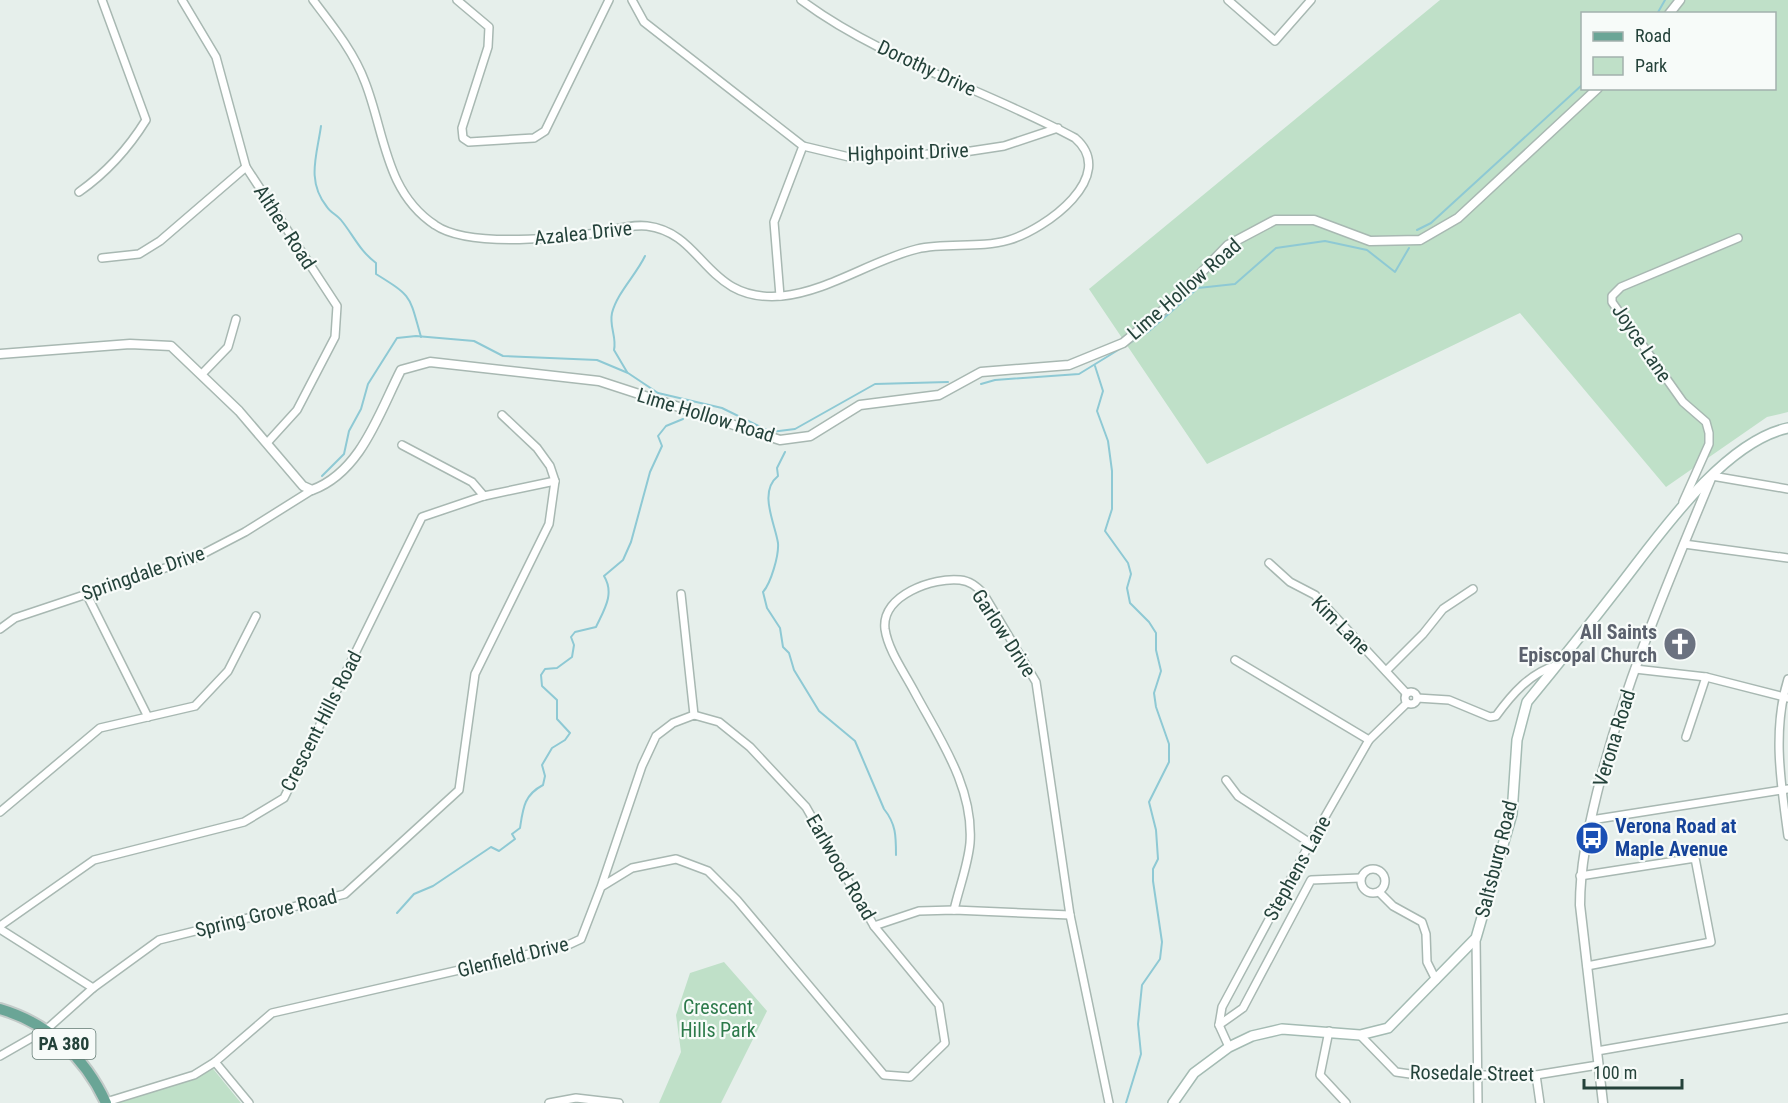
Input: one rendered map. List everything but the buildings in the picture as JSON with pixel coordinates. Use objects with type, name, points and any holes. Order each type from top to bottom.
[{"type":"main road","name":"Verona Road","points":[[1712,476],[1755,441],[1788,428]]},
{"type":"main road","name":"Saltsburg Road","points":[[1173,1103],[1194,1073],[1228,1047],[1252,1036],[1282,1029],[1360,1035],[1389,1029],[1476,938],[1512,814],[1517,740],[1527,702],[1679,510],[1712,476]]},
{"type":"main road","name":"PA 380","points":[[0,1009],[47,1029],[82,1064],[106,1102]]},
{"type":"street","points":[[79,192],[106,170],[133,141],[146,120],[102,0]]},
{"type":"street","name":"Althea Road","points":[[182,0],[216,57],[246,167],[337,306],[335,337],[297,410],[267,442]]},
{"type":"street","name":"Azalea Drive","points":[[313,0],[340,36],[365,80],[390,168],[404,196],[436,226],[464,236],[520,239],[579,235],[645,225],[677,236],[717,277],[738,291],[780,296],[804,292],[919,248],[988,245],[1026,234],[1083,189],[1091,166],[1084,146],[1058,128]]},
{"type":"street","points":[[457,0],[489,27],[488,48],[462,128],[463,138],[469,142],[534,138],[545,131],[609,0]]},
{"type":"street","name":"Highpoint Drive","points":[[632,0],[644,22],[803,146],[849,157],[958,153],[1004,146],[1058,128]]},
{"type":"street","name":"Dorothy Drive","points":[[801,0],[826,18],[906,60],[1058,128]]},
{"type":"street","points":[[1228,0],[1275,41],[1311,0]]},
{"type":"street","points":[[1671,12],[1680,0]]},
{"type":"street","name":"Lime Hollow Road","points":[[312,490],[324,485],[345,469],[365,442],[401,370],[430,362],[599,381],[780,440],[810,436],[860,405],[939,395],[981,372],[1069,364],[1123,343],[1173,302],[1228,245],[1275,220],[1314,220],[1370,241],[1420,240],[1458,218],[1596,90]]},
{"type":"street","points":[[780,296],[774,222],[803,146]]},
{"type":"street","points":[[102,258],[139,254],[160,241],[246,167]]},
{"type":"street","name":"Joyce Lane","points":[[1679,510],[1709,444],[1706,422],[1683,402],[1612,302],[1612,296],[1621,287],[1738,238]]},
{"type":"street","points":[[202,374],[228,347],[236,319]]},
{"type":"street","points":[[0,354],[130,344],[171,346],[202,374],[267,442],[303,486],[312,490]]},
{"type":"street","points":[[502,415],[537,448],[550,466],[555,480]]},
{"type":"street","points":[[402,445],[472,482],[484,496]]},
{"type":"street","points":[[1712,476],[1788,489]]},
{"type":"street","name":"Verona Road","points":[[1604,1103],[1580,905],[1580,876],[1609,744],[1635,669],[1712,476]]},
{"type":"street","name":"Crescent Hills Road","points":[[0,928],[94,860],[244,822],[284,798],[422,517],[484,496],[555,480]]},
{"type":"street","name":"Spring Grove Road","points":[[0,1056],[47,1029],[93,988],[159,940],[345,894],[459,790],[475,674],[549,524],[555,480]]},
{"type":"street","name":"Springdale Drive","points":[[0,628],[15,618],[195,558],[245,532],[312,490]]},
{"type":"street","points":[[1684,544],[1788,558]]},
{"type":"street","name":"Kim Lane","points":[[1269,563],[1290,582],[1316,595],[1406,693]]},
{"type":"street","name":"Garlow Drive","points":[[954,910],[970,844],[969,817],[960,778],[895,656],[885,628],[889,608],[901,594],[930,584],[960,580],[973,583],[983,593],[1036,682],[1070,915]]},
{"type":"street","points":[[1386,671],[1423,634],[1443,609],[1473,589]]},
{"type":"street","points":[[86,593],[148,717]]},
{"type":"street","points":[[601,887],[642,766],[656,736],[673,723],[694,715],[681,594]]},
{"type":"street","points":[[0,812],[100,728],[195,705],[228,671],[256,616]]},
{"type":"street","points":[[1235,660],[1369,740]]},
{"type":"street","points":[[1407,703],[1406,693],[1412,692],[1417,698],[1449,700],[1490,717],[1496,716],[1510,696],[1533,676],[1557,665]]},
{"type":"street","points":[[1635,669],[1706,677],[1785,698]]},
{"type":"street","points":[[1686,737],[1706,677]]},
{"type":"street","points":[[1788,679],[1779,747],[1788,836]]},
{"type":"street","name":"Stephens Lane","points":[[1220,1025],[1222,1007],[1310,843],[1369,740],[1407,703],[1412,703],[1417,698]]},
{"type":"street","name":"Earlwood Road","points":[[694,715],[718,722],[750,747],[806,807],[874,926],[919,911],[954,910],[1070,915]]},
{"type":"street","points":[[1226,780],[1238,796],[1310,843]]},
{"type":"street","points":[[1591,820],[1785,790]]},
{"type":"street","points":[[1580,876],[1695,858],[1711,942],[1587,966]]},
{"type":"street","points":[[601,887],[632,868],[676,859],[708,871],[737,900],[884,1076],[910,1077],[945,1043],[939,1005],[874,926]]},
{"type":"street","points":[[1228,1047],[1220,1025],[1243,1008],[1311,880],[1360,878],[1368,870],[1381,872],[1385,882],[1379,892],[1371,894],[1363,890],[1360,878]]},
{"type":"street","name":"Glenfield Drive","points":[[106,1102],[194,1075],[215,1062],[272,1013],[568,945],[581,939],[601,887]]},
{"type":"street","points":[[1379,892],[1394,906],[1422,922],[1426,934],[1427,962],[1436,980]]},
{"type":"street","points":[[1070,915],[1109,1103]]},
{"type":"street","points":[[0,928],[93,988]]},
{"type":"street","points":[[1476,938],[1478,1103]]},
{"type":"street","points":[[1597,1051],[1788,1018]]},
{"type":"street","points":[[1329,1031],[1320,1075],[1346,1103]]},
{"type":"street","name":"Rosedale Street","points":[[1360,1035],[1396,1072],[1478,1076],[1536,1075],[1598,1065]]},
{"type":"street","points":[[215,1062],[249,1103]]},
{"type":"street","points":[[1536,1075],[1540,1103]]},
{"type":"street","points":[[549,1103],[576,1098],[618,1103]]},
{"type":"green space","points":[[1440,0],[1788,0],[1788,412],[1767,417],[1666,487],[1520,313],[1207,464],[1089,289]]},
{"type":"green space","name":"Crescent Hills Park","points":[[724,962],[767,1011],[721,1103],[659,1103],[681,1052],[676,1015],[690,973]]},
{"type":"green space","points":[[210,1065],[241,1103],[106,1103],[177,1080]]},
{"type":"waterway","points":[[1658,12],[1665,0]]},
{"type":"waterway","points":[[1417,230],[1431,223],[1581,86]]},
{"type":"waterway","points":[[321,126],[315,168],[315,178],[321,197],[328,209],[341,220],[365,253],[376,263],[376,274],[408,298],[421,337]]},
{"type":"waterway","points":[[1128,344],[1148,332],[1198,288],[1235,284],[1276,248],[1325,241],[1367,250],[1395,272],[1409,248]]},
{"type":"waterway","points":[[627,372],[614,350],[612,313],[618,298],[645,256]]},
{"type":"waterway","points":[[322,476],[344,454],[349,431],[361,409],[368,384],[397,338],[416,336],[474,341],[503,356],[597,360],[628,373],[658,393],[722,408],[771,432],[795,429],[875,384],[948,382]]},
{"type":"waterway","points":[[981,384],[995,380],[1079,374],[1123,347]]},
{"type":"waterway","points":[[1095,366],[1103,391],[1097,411],[1108,441],[1112,471],[1112,509],[1105,531],[1128,563],[1131,574],[1127,588],[1130,603],[1149,622],[1156,633],[1156,650],[1161,671],[1154,693],[1156,707],[1169,744],[1169,762],[1149,802],[1156,830],[1158,859],[1153,869],[1153,881],[1162,942],[1160,959],[1142,985],[1138,1024],[1141,1054],[1126,1103]]},
{"type":"waterway","points":[[397,913],[414,894],[433,886],[491,847],[499,851],[515,839],[512,834],[520,828],[528,798],[543,785],[545,776],[542,765],[552,748],[565,740],[570,733],[557,719],[557,700],[542,686],[541,675],[545,669],[557,668],[572,657],[574,645],[571,637],[575,632],[596,627],[608,596],[609,589],[604,576],[623,560],[631,542],[650,472],[662,446],[658,436],[666,426],[683,419]]},
{"type":"waterway","points":[[785,452],[777,468],[778,476],[769,490],[769,508],[778,548],[772,576],[763,592],[767,608],[780,628],[783,647],[789,653],[794,670],[819,711],[855,741],[893,825],[896,855]]},
{"type":"place","name":"All Saints Episcopal Church","points":[[1680,644]]},
{"type":"place","name":"Verona Road at Maple Avenue","points":[[1592,838]]}]
